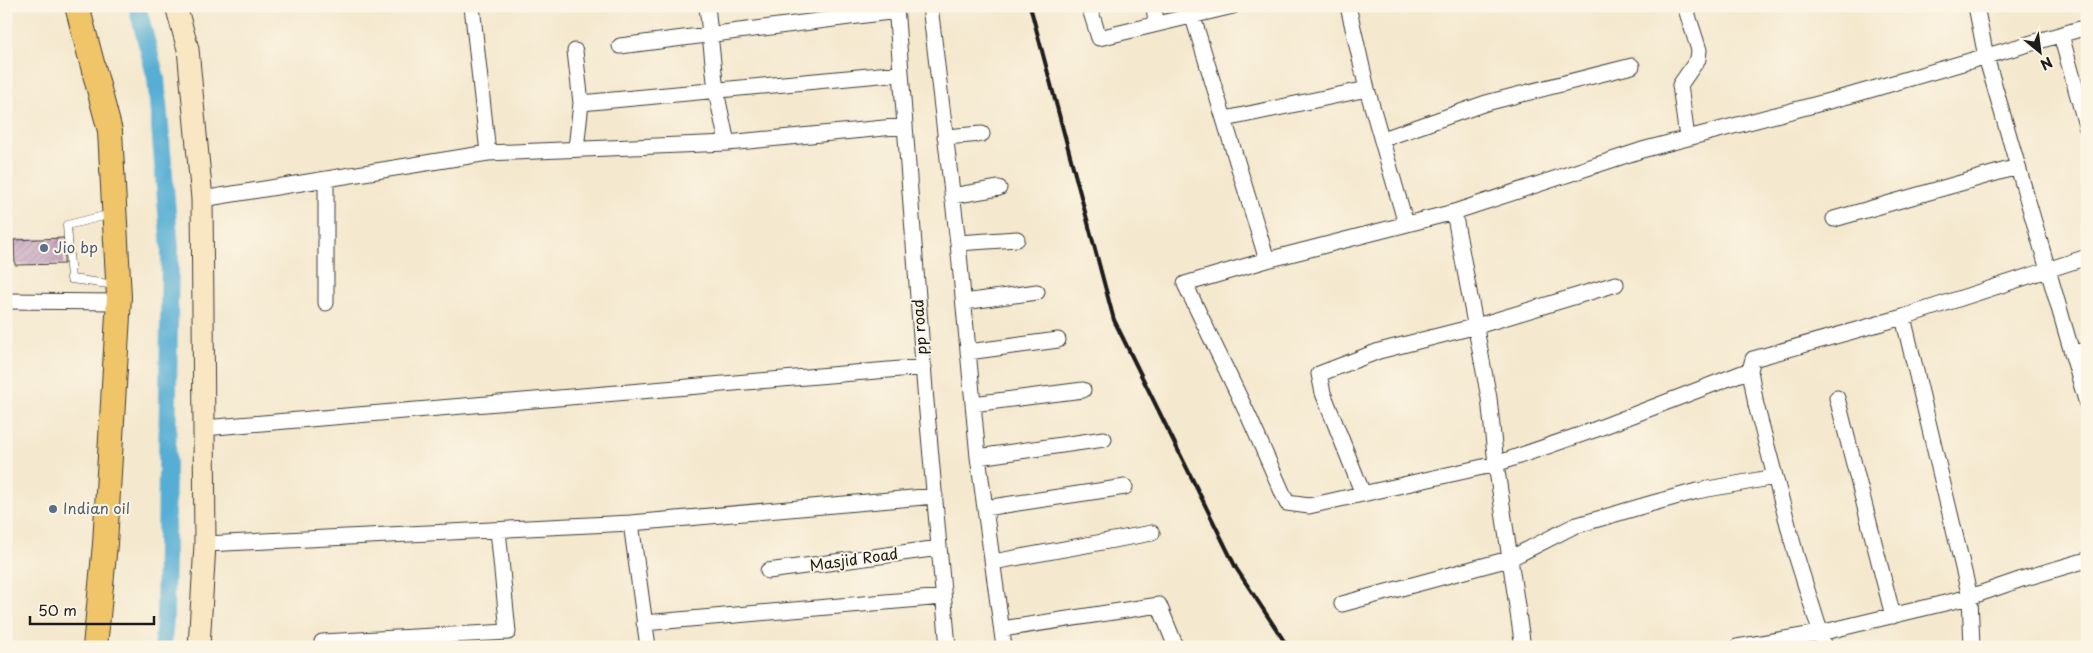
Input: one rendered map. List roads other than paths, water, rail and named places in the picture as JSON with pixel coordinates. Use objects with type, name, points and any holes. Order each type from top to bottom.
[{"type":"main road","points":[[77,6],[110,131],[118,293],[105,544],[95,647]]},
{"type":"main road","points":[[176,6],[188,49],[202,199],[205,544],[198,647]]},
{"type":"street","points":[[472,6],[488,153]]},
{"type":"street","points":[[707,6],[716,90],[727,143]]},
{"type":"street","points":[[930,6],[958,243],[978,457],[1004,647]]},
{"type":"street","points":[[1089,6],[1099,38],[1192,14],[1233,6]]},
{"type":"street","points":[[1154,6],[1156,23]]},
{"type":"street","points":[[1348,6],[1367,89],[1383,138],[1406,224]]},
{"type":"street","points":[[1976,6],[1986,56],[2046,270],[2087,404]]},
{"type":"street","points":[[1688,138],[1680,85],[1698,59],[1699,50],[1690,7]]},
{"type":"street","points":[[620,46],[896,8]]},
{"type":"street","name":"pp road","points":[[896,8],[934,496],[948,647]]},
{"type":"street","points":[[1192,14],[1268,260]]},
{"type":"street","points":[[1750,370],[1594,430],[1496,464],[1309,506],[1287,503],[1249,416],[1185,284],[1268,260],[1454,212],[1642,150],[1852,95],[2087,27]]},
{"type":"street","points":[[2060,35],[2087,129]]},
{"type":"street","points":[[575,51],[581,104],[576,149]]},
{"type":"street","points":[[1383,138],[1486,103],[1632,66]]},
{"type":"street","points":[[581,104],[901,73]]},
{"type":"street","points":[[1225,120],[1367,89]]},
{"type":"street","points":[[202,199],[488,153],[727,143],[905,126]]},
{"type":"street","points":[[945,137],[982,134]]},
{"type":"street","points":[[1834,219],[2017,167]]},
{"type":"street","points":[[326,179],[326,303]]},
{"type":"street","points":[[952,196],[999,188]]},
{"type":"street","points":[[1454,212],[1490,398],[1496,464],[1523,647]]},
{"type":"street","points":[[958,243],[1017,240]]},
{"type":"street","points":[[1822,640],[1756,405],[1750,370],[1753,359],[1903,316],[2087,257]]},
{"type":"street","points":[[1363,494],[1323,393],[1319,374],[1379,351],[1477,326],[1616,284]]},
{"type":"street","points":[[964,302],[1037,292]]},
{"type":"street","points":[[6,301],[118,293]]},
{"type":"street","points":[[1903,316],[1970,597],[1972,647]]},
{"type":"street","points":[[968,352],[1058,340]]},
{"type":"street","points":[[2072,354],[2087,349]]},
{"type":"street","points":[[204,428],[924,367]]},
{"type":"street","points":[[973,404],[1082,390]]},
{"type":"street","points":[[1837,398],[1893,616]]},
{"type":"street","points":[[978,457],[1104,439]]},
{"type":"street","points":[[1342,604],[1510,558],[1574,526],[1697,491],[1775,477]]},
{"type":"street","points":[[985,508],[1125,487]]},
{"type":"street","points":[[205,544],[631,523],[934,496]]},
{"type":"street","points":[[631,523],[648,647]]},
{"type":"street","points":[[322,642],[508,632],[498,530]]},
{"type":"street","points":[[993,562],[1152,534]]},
{"type":"street","name":"Masjid Road","points":[[768,571],[939,548]]},
{"type":"street","points":[[1737,647],[1822,640],[1893,616],[1970,597],[2087,560]]},
{"type":"street","points":[[644,623],[943,597]]},
{"type":"street","points":[[1002,629],[1159,605],[1176,647]]},
{"type":"lane","points":[[114,213],[67,225],[71,279],[118,293]]},
{"type":"waterway","points":[[137,6],[156,78],[170,248],[163,647]]},
{"type":"railway","points":[[1030,6],[1114,320],[1236,568],[1288,647]]},
{"type":"place","name":"Jio bp","points":[[44,248]]},
{"type":"place","name":"Indian oil","points":[[53,509]]}]
